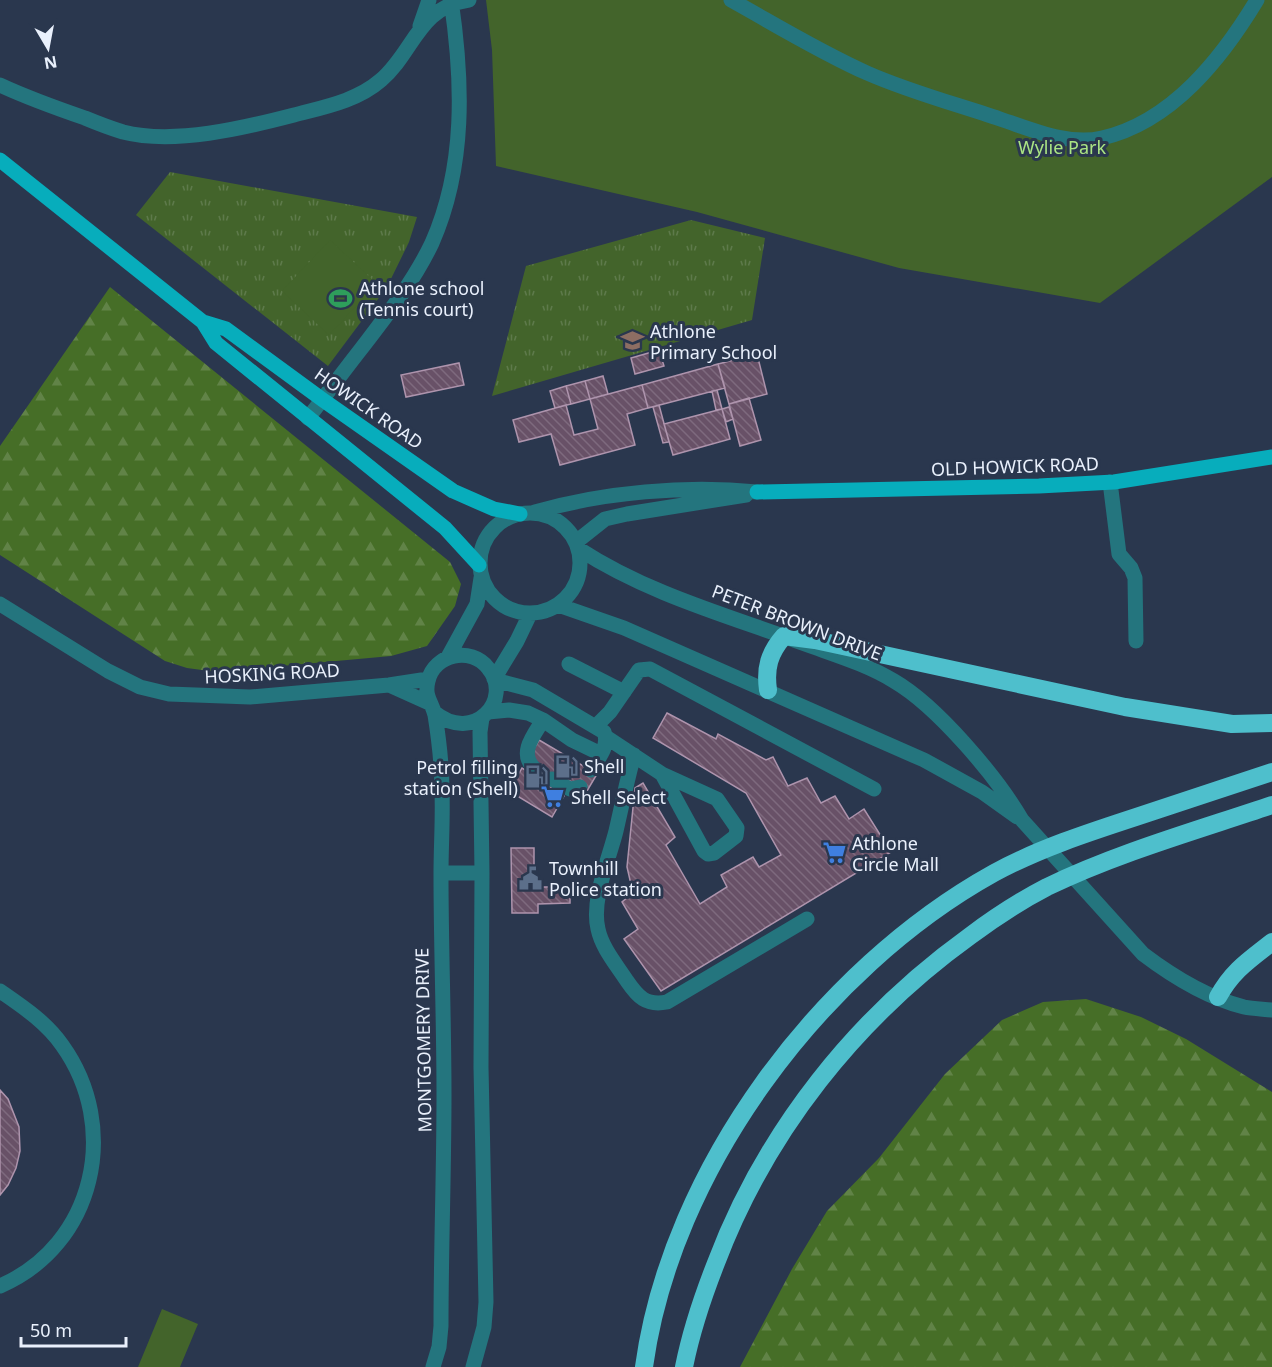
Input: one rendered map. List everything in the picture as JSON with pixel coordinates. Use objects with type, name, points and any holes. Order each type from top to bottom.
[{"type":"highway","points":[[768,690],[768,660],[784,636],[815,640],[1125,707],[1232,724],[1272,723]]},
{"type":"highway","points":[[644,1367],[648,1336],[666,1269],[696,1198],[719,1152],[750,1101],[787,1051],[883,950],[944,903],[995,872],[1087,833],[1272,772]]},
{"type":"highway","points":[[684,1367],[704,1293],[726,1234],[756,1174],[789,1120],[832,1063],[882,1008],[932,964],[991,921],[1046,888],[1104,863],[1272,805]]},
{"type":"highway","points":[[1218,997],[1227,980],[1236,970],[1272,942]]},
{"type":"main road","name":"HOWICK ROAD","points":[[0,160],[203,322],[216,343],[445,528],[480,572]]},
{"type":"main road","name":"HOWICK ROAD","points":[[203,322],[226,329],[453,491],[494,508],[526,513]]},
{"type":"main road","name":"OLD HOWICK ROAD","points":[[757,492],[1039,486],[1110,482],[1272,457]]},
{"type":"street","points":[[0,86],[28,99],[125,132],[168,136],[190,135],[256,125],[357,96],[383,78],[397,63],[419,29],[429,0]]},
{"type":"street","points":[[419,29],[452,1],[469,0]]},
{"type":"street","points":[[731,0],[867,74],[1053,136],[1079,140],[1100,139],[1121,132],[1150,118],[1178,97],[1218,59],[1257,0]]},
{"type":"street","points":[[309,418],[410,283],[432,243],[442,216],[453,177],[459,128],[459,87],[452,1]]},
{"type":"street","points":[[1110,482],[1119,555],[1131,568],[1135,579],[1136,641]]},
{"type":"street","name":"OLD HOWICK ROAD","points":[[526,513],[604,496],[728,489],[757,492]]},
{"type":"street","name":"OLD HOWICK ROAD","points":[[578,546],[605,519],[636,512],[732,499],[757,492]]},
{"type":"street","points":[[448,657],[477,604],[481,551],[490,532],[506,518],[526,513],[546,515],[569,530],[578,546],[581,565],[577,581],[570,594],[558,605],[545,612],[530,614],[514,611],[500,604],[489,593],[480,572]]},
{"type":"street","name":"PETER BROWN DRIVE","points":[[578,546],[618,572],[689,603],[866,667],[894,681],[919,698],[967,748],[1010,800],[1022,820],[1143,954],[1163,969],[1218,997],[1244,1007],[1272,1010]]},
{"type":"street","name":"HOSKING ROAD","points":[[0,604],[108,671],[140,687],[169,694],[250,697],[389,685],[428,679]]},
{"type":"street","name":"PETER BROWN DRIVE","points":[[558,605],[624,628],[924,760],[982,792],[1022,820]]},
{"type":"street","points":[[495,679],[530,614]]},
{"type":"street","points":[[432,708],[426,692],[428,679],[435,666],[448,657],[459,655],[470,656],[489,668],[495,679],[496,691],[494,702],[485,715],[480,743],[481,1067],[486,1302],[484,1327],[473,1367]]},
{"type":"street","points":[[569,664],[624,692]]},
{"type":"street","points":[[591,770],[601,754],[601,731],[610,712],[639,669],[650,669],[874,789]]},
{"type":"street","points":[[495,679],[533,690],[601,731],[662,774],[717,799],[737,828],[736,836],[714,853],[708,854],[704,851],[662,774]]},
{"type":"street","points":[[389,685],[432,708],[444,720],[457,724],[470,723],[485,715],[518,711],[528,713],[543,720],[572,740],[601,754]]},
{"type":"street","name":"MONTGOMERY DRIVE","points":[[432,708],[438,738],[442,792],[444,1093],[441,1326],[440,1347],[433,1367]]},
{"type":"street","points":[[533,767],[527,761],[527,751],[533,735],[543,720]]},
{"type":"street","points":[[634,755],[606,862],[597,908],[597,926],[601,941],[637,996],[647,1002],[657,1004],[667,1002],[807,920]]},
{"type":"street","points":[[552,779],[570,789],[580,787]]},
{"type":"street","points":[[441,873],[482,873]]},
{"type":"street","points":[[0,991],[33,1013],[62,1045],[79,1074],[90,1102],[93,1143],[92,1169],[84,1200],[68,1232],[42,1260],[0,1286]]},
{"type":"green space","name":"Wylie Park","points":[[486,0],[1272,0],[1272,177],[1100,303],[899,268],[697,212],[496,166],[492,50]]},
{"type":"green space","points":[[170,172],[417,217],[409,242],[387,287],[328,366],[136,215]]},
{"type":"green space","points":[[691,220],[765,238],[752,320],[492,396],[526,266]]},
{"type":"green space","points":[[330,240],[377,284],[329,335],[282,291]]},
{"type":"green space","points":[[110,287],[450,562],[461,584],[455,606],[427,646],[391,656],[217,672],[187,668],[165,661],[0,555],[0,446]]},
{"type":"green space","points":[[1086,999],[1141,1017],[1186,1039],[1272,1092],[1272,1367],[740,1367],[792,1269],[827,1211],[879,1158],[945,1074],[1002,1020],[1043,1002]]},
{"type":"green space","points":[[162,1309],[198,1324],[180,1367],[138,1367]]},
{"type":"building","points":[[659,350],[664,366],[635,374],[631,358]]},
{"type":"building","points":[[757,354],[767,394],[729,404],[718,364]]},
{"type":"building","points":[[459,363],[464,385],[406,397],[401,375]]},
{"type":"building","points":[[718,364],[725,388],[648,408],[642,385]]},
{"type":"building","points":[[603,376],[608,394],[590,399],[585,381]]},
{"type":"building","points":[[585,381],[590,399],[571,404],[566,386]]},
{"type":"building","points":[[642,385],[648,408],[627,414],[635,445],[560,465],[551,434],[519,442],[513,420],[566,405],[574,435],[598,429],[590,399]]},
{"type":"building","points":[[566,386],[571,404],[555,408],[550,391]]},
{"type":"building","points":[[717,390],[722,409],[716,410],[712,391]]},
{"type":"building","points":[[749,398],[761,440],[740,446],[729,404]]},
{"type":"building","points":[[659,405],[669,442],[663,443],[653,407]]},
{"type":"building","points":[[729,407],[733,419],[726,422],[722,409]]},
{"type":"building","points":[[722,409],[730,439],[673,455],[664,424]]},
{"type":"building","name":"Athlone Circle Mall","points":[[667,713],[716,739],[718,734],[766,760],[773,757],[788,786],[807,778],[821,803],[835,796],[849,819],[864,809],[891,852],[661,991],[624,939],[638,929],[622,902],[633,893],[627,867],[635,788],[643,783],[675,837],[666,845],[700,904],[727,887],[721,875],[753,857],[759,867],[781,855],[746,793],[653,738]]},
{"type":"building","name":"Petrol filling station (Shell)","points":[[539,740],[597,774],[587,791],[556,773],[548,786],[564,796],[552,817],[509,791],[522,768],[530,773],[529,757]]},
{"type":"building","points":[[511,848],[534,848],[534,887],[570,887],[570,903],[538,904],[538,913],[512,913]]},
{"type":"building","points":[[0,1090],[8,1099],[19,1127],[20,1151],[16,1168],[0,1195]]},
{"type":"tunnel","points":[[533,767],[552,779]]},
{"type":"place","name":"Athlone school (Tennis court)","points":[[341,298]]},
{"type":"place","name":"Athlone Primary School","points":[[632,341]]},
{"type":"place","name":"Shell","points":[[566,766]]},
{"type":"place","name":"Petrol filling station (Shell)","points":[[536,777]]},
{"type":"place","name":"Shell Select","points":[[553,797]]},
{"type":"place","name":"Athlone Circle Mall","points":[[834,853]]},
{"type":"place","name":"Townhill Police station","points":[[531,878]]}]
